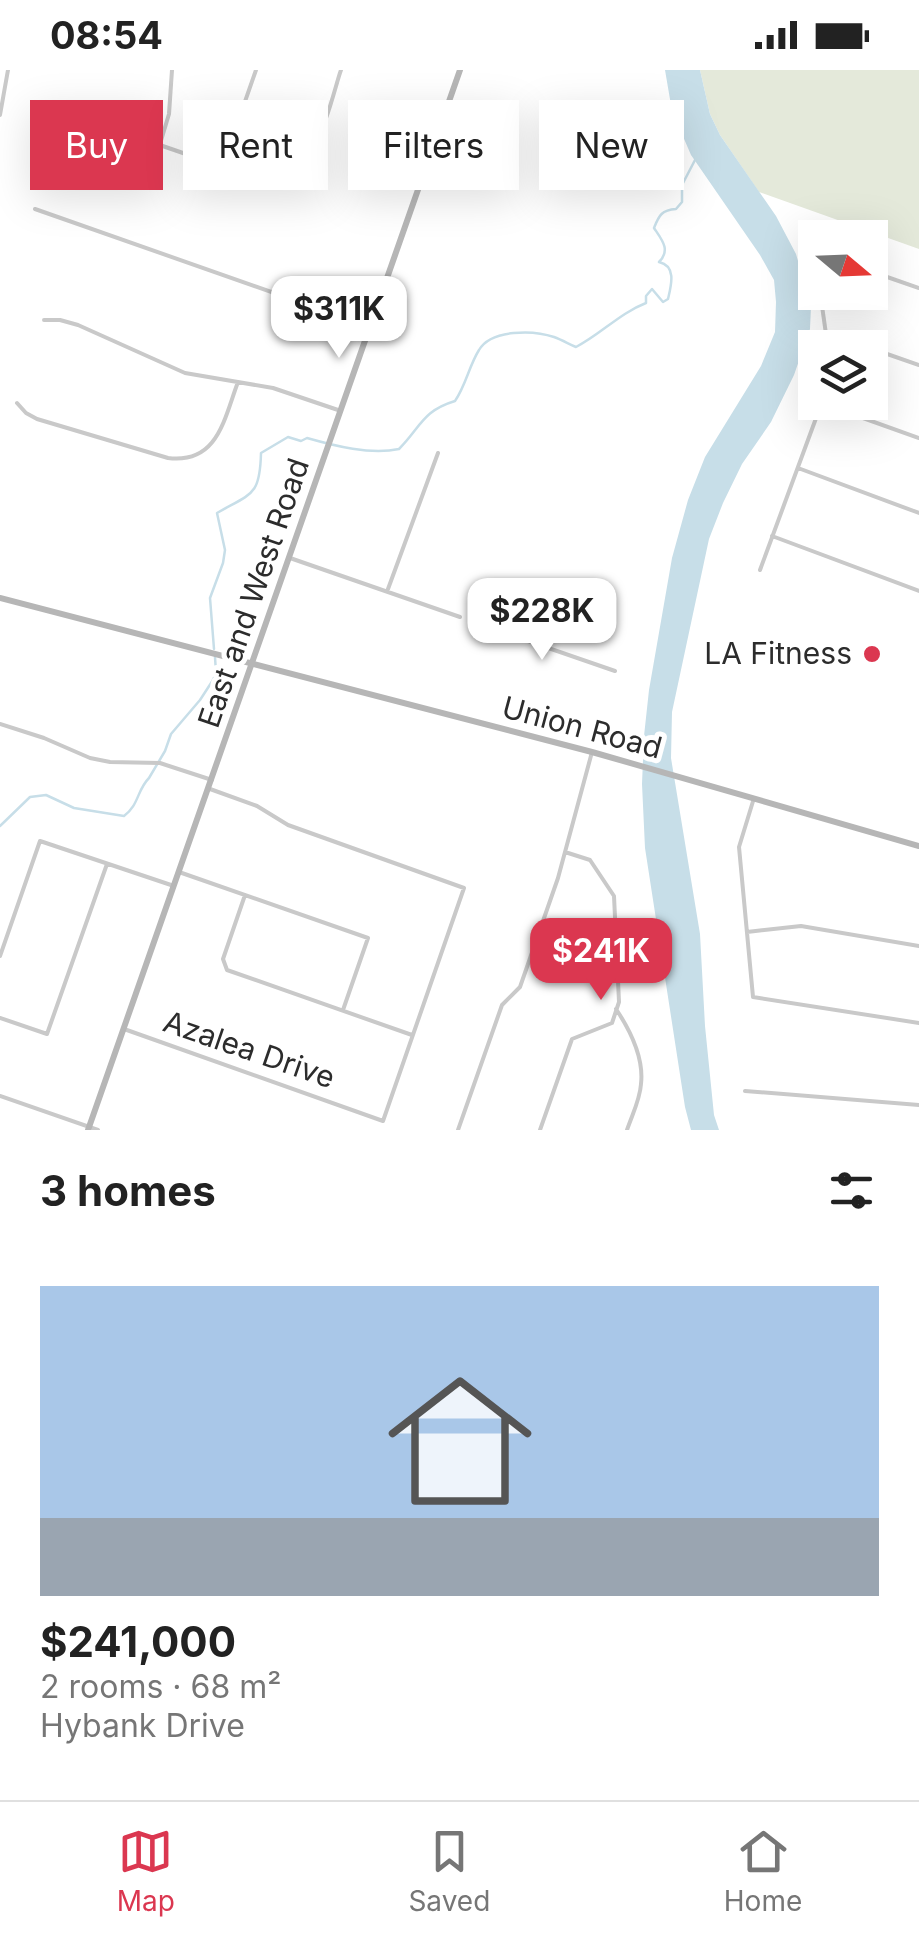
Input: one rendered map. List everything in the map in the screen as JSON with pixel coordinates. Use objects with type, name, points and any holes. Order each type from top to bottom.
[{"type":"street","points":[[0,115],[8,70]]},
{"type":"street","points":[[163,135],[169,114],[172,70]]},
{"type":"street","points":[[245,100],[256,70]]},
{"type":"street","points":[[328,109],[341,70]]},
{"type":"street","name":"East and West Road","points":[[92,1129],[460,70]]},
{"type":"street","points":[[36,209],[371,326]]},
{"type":"street","points":[[888,277],[919,288]]},
{"type":"street","points":[[44,320],[78,324],[185,373],[273,388],[341,411]]},
{"type":"street","points":[[888,354],[919,365]]},
{"type":"street","points":[[17,404],[38,420],[182,459],[203,452],[215,440],[238,382]]},
{"type":"street","points":[[760,570],[816,420]]},
{"type":"street","points":[[869,420],[919,438]]},
{"type":"street","points":[[388,592],[438,453]]},
{"type":"street","points":[[798,468],[919,513]]},
{"type":"street","points":[[772,536],[919,590]]},
{"type":"street","points":[[290,558],[460,617]]},
{"type":"street","name":"Union Road","points":[[0,598],[592,752],[919,846]]},
{"type":"street","points":[[479,624],[616,671]]},
{"type":"street","points":[[0,724],[90,758],[160,764],[257,806],[288,825],[464,888],[413,1035],[228,970],[223,959],[245,895]]},
{"type":"street","points":[[458,1130],[502,1005],[520,987],[565,852],[592,752]]},
{"type":"street","points":[[754,798],[739,847],[753,997],[919,1023]]},
{"type":"street","points":[[0,956],[40,841],[174,886]]},
{"type":"street","points":[[540,1130],[572,1038],[612,1023],[619,1002],[614,896],[590,860],[565,852]]},
{"type":"street","points":[[0,1018],[47,1034],[108,864]]},
{"type":"street","points":[[179,872],[368,938],[343,1010]]},
{"type":"street","points":[[748,932],[801,926],[919,946]]},
{"type":"street","points":[[540,930],[616,957]]},
{"type":"street","points":[[616,1009],[634,1044],[642,1076],[627,1130]]},
{"type":"street","name":"Azalea Drive","points":[[124,1030],[383,1120],[413,1035]]},
{"type":"street","points":[[745,1091],[919,1105]]},
{"type":"street","points":[[0,1096],[92,1129]]},
{"type":"shaded area","points":[[700,70],[919,70],[919,249],[888,238],[888,220],[838,220],[759,192],[710,114]]},
{"type":"water","points":[[665,70],[700,70],[710,114],[720,135],[776,216],[796,254],[798,310],[811,310],[810,330],[798,330],[794,375],[771,422],[742,464],[709,539],[672,712],[671,758],[700,934],[705,1026],[719,1130],[691,1130],[685,1107],[645,848],[644,736],[672,558],[688,500],[705,457],[761,366],[775,332],[776,302],[774,280],[760,255],[691,155],[684,139],[684,100],[670,100]]},
{"type":"waterway","points":[[214,649],[210,598],[225,550],[217,513],[252,492],[259,478],[261,453],[288,437],[365,450],[399,449],[429,415],[455,401],[479,350],[493,338],[536,333],[576,347],[646,303],[652,289],[663,302],[668,299],[671,272],[659,262],[665,249],[654,228],[662,214],[682,202],[682,185],[695,160]]},
{"type":"waterway","points":[[0,826],[30,797],[46,795],[74,808],[124,816],[133,807],[171,734],[213,680],[215,657]]},
{"type":"place","name":"LA Fitness","points":[[872,654]]}]
